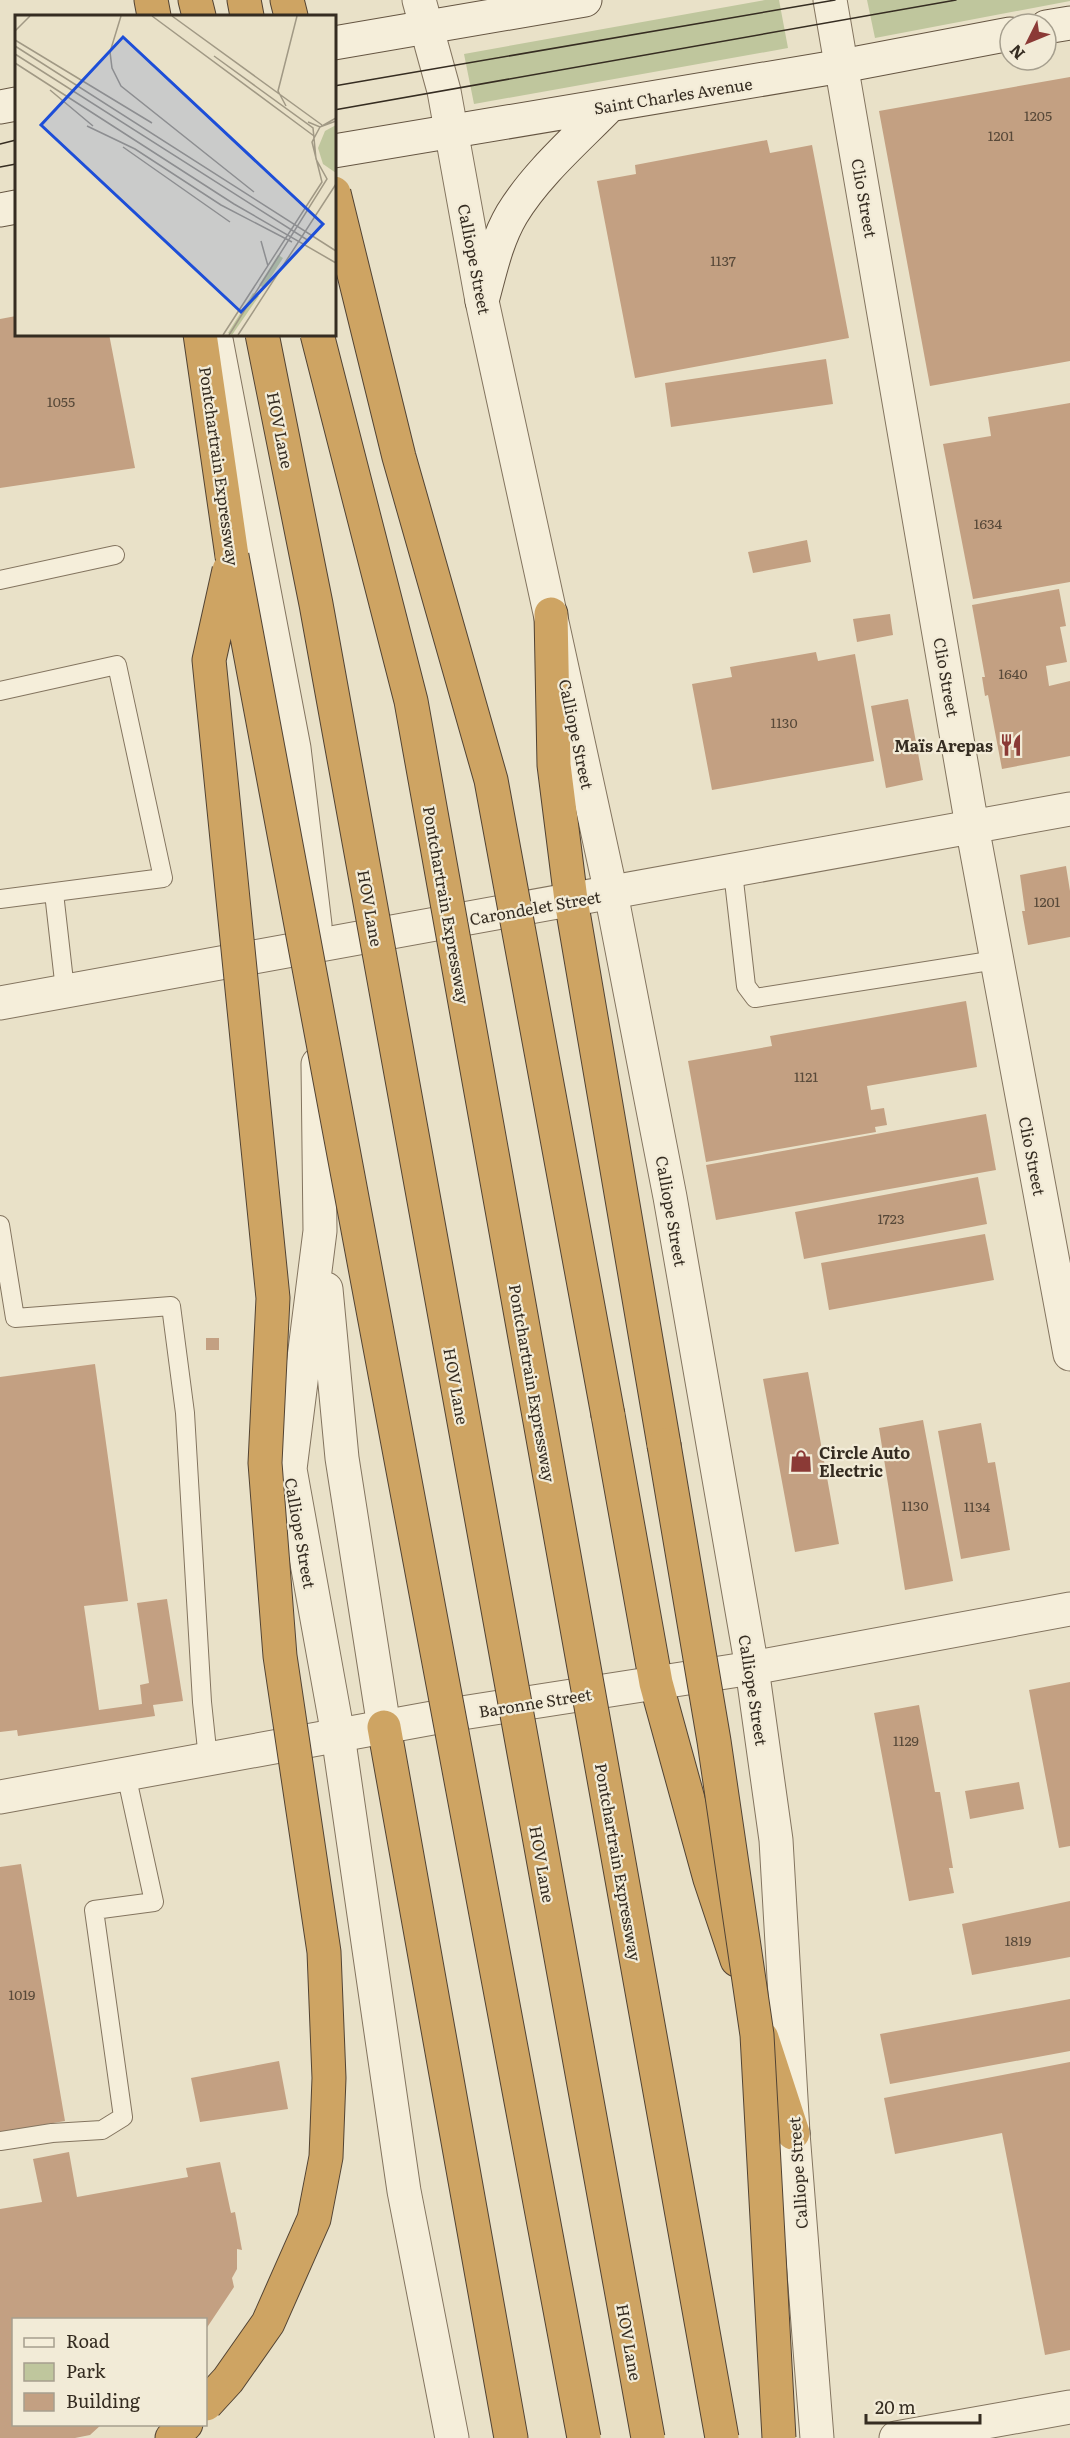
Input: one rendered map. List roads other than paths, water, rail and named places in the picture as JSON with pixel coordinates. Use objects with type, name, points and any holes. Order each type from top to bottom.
[{"type":"highway","points":[[151,0],[154,15]]},
{"type":"highway","points":[[195,0],[199,15]]},
{"type":"highway","points":[[244,0],[247,15]]},
{"type":"highway","points":[[287,0],[291,15]]},
{"type":"highway","points":[[336,201],[399,457],[491,780],[656,1683],[710,1879],[793,2133]]},
{"type":"highway","name":"Pontchartrain Expressway","points":[[200,336],[232,556],[584,2438]]},
{"type":"highway","name":"HOV Lane","points":[[262,336],[320,628],[648,2438]]},
{"type":"highway","name":"Pontchartrain Expressway","points":[[318,336],[411,701],[722,2438]]},
{"type":"highway","points":[[207,2403],[228,2380],[268,2324],[314,2219],[326,2157],[329,2078],[324,1952],[280,1656],[265,1463],[273,1298],[209,660],[232,556]]},
{"type":"highway","points":[[551,614],[554,765],[571,900],[714,1741],[757,2035],[779,2438]]},
{"type":"highway","points":[[384,1727],[511,2438]]},
{"type":"highway","points":[[172,2438],[184,2426]]},
{"type":"street","points":[[145,0],[149,15]]},
{"type":"street","points":[[336,42],[422,13],[585,0]]},
{"type":"street","name":"Clio Street","points":[[830,0],[972,826],[1070,1354]]},
{"type":"street","name":"Calliope Street","points":[[422,13],[438,69],[482,301],[611,893],[667,1186],[752,1668],[776,1840],[793,2133],[817,2438]]},
{"type":"street","name":"Saint Charles Avenue","points":[[336,151],[842,66],[998,36]]},
{"type":"street","points":[[0,107],[15,104]]},
{"type":"street","points":[[482,301],[496,248],[511,215],[538,180],[610,105]]},
{"type":"street","points":[[0,210],[15,207]]},
{"type":"street","name":"Calliope Street","points":[[215,336],[294,748],[317,947],[320,1231],[342,1458],[384,1727]]},
{"type":"street","name":"Carondelet Street","points":[[0,1003],[733,872],[1070,809]]},
{"type":"street","name":"Calliope Street","points":[[320,1231],[290,1469],[338,1735],[404,2191],[452,2438]]},
{"type":"street","name":"Baronne Street","points":[[0,1797],[449,1715],[752,1668],[1070,1609]]},
{"type":"street","points":[[896,2438],[1070,2407]]},
{"type":"lane","points":[[0,580],[115,555]]},
{"type":"lane","points":[[0,691],[117,665],[163,878],[0,899]]},
{"type":"lane","points":[[733,872],[746,987],[755,998],[996,960]]},
{"type":"lane","points":[[54,892],[65,990]]},
{"type":"lane","points":[[0,1225],[15,1318],[171,1306],[184,1413],[202,1702],[208,1759]]},
{"type":"lane","points":[[0,2141],[52,2133],[102,2130],[123,2117],[94,1910],[154,1902],[126,1774]]},
{"type":"tram line","points":[[336,86],[835,0]]},
{"type":"tram line","points":[[336,110],[956,0]]},
{"type":"tram line","points":[[0,144],[15,140]]},
{"type":"tram line","points":[[0,167],[15,164]]},
{"type":"place","name":"Maïs Arepas","points":[[1011,745]]},
{"type":"place","name":"Circle Auto Electric","points":[[801,1461]]}]
